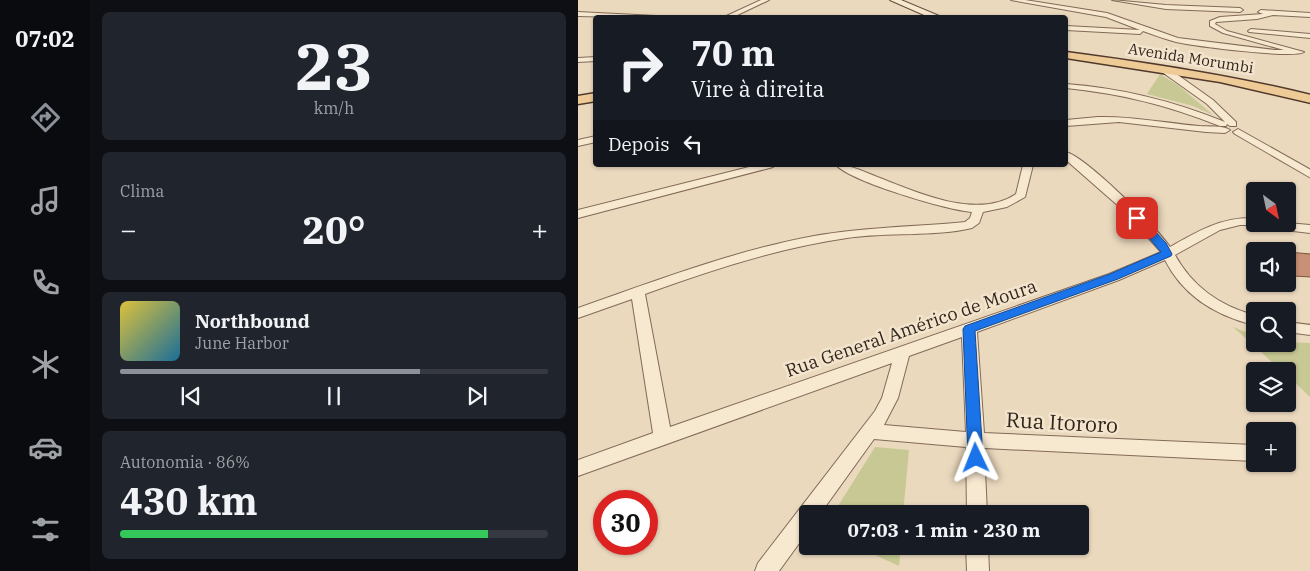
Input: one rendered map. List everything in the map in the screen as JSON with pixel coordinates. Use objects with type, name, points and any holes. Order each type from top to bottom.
[{"type":"main road","name":"Avenida Morumbi","points":[[1068,55],[1270,88],[1310,99]]},
{"type":"main road","points":[[578,100],[593,98]]},
{"type":"street","points":[[733,15],[766,0]]},
{"type":"street","points":[[894,0],[932,15]]},
{"type":"street","points":[[1019,0],[1310,15]]},
{"type":"street","points":[[1109,5],[1148,31]]},
{"type":"street","points":[[1256,7],[1279,14]]},
{"type":"street","points":[[1068,28],[1148,31],[1190,42],[1282,53],[1300,52],[1225,32],[1212,25],[1213,21],[1219,19],[1256,18],[1271,13]]},
{"type":"street","points":[[578,14],[598,15]]},
{"type":"street","points":[[1279,14],[1280,18],[1274,20],[1232,25],[1236,28],[1253,32],[1310,36]]},
{"type":"street","points":[[578,60],[593,59]]},
{"type":"street","points":[[1165,70],[1210,102],[1236,128],[1310,175]]},
{"type":"street","points":[[1184,84],[1189,78],[1198,75]]},
{"type":"street","points":[[1068,86],[1108,89],[1145,96],[1182,108],[1224,127]]},
{"type":"street","points":[[1068,123],[1120,119],[1201,129],[1236,128]]},
{"type":"street","points":[[578,143],[593,140]]},
{"type":"street","points":[[1068,157],[1127,207],[1162,245],[1180,275],[1203,296],[1220,308],[1246,317]]},
{"type":"street","points":[[578,214],[761,167]]},
{"type":"street","points":[[845,167],[914,194],[965,208],[978,209],[1000,206],[1021,195],[1028,167]]},
{"type":"street","points":[[578,313],[731,260],[797,243],[879,230],[968,225],[975,222],[978,218],[978,209]]},
{"type":"street","name":"Rua General Américo de Moura","points":[[578,468],[1114,276],[1167,254],[1210,228],[1224,224],[1246,223]]},
{"type":"street","points":[[1296,227],[1310,229]]},
{"type":"street","points":[[638,292],[663,438]]},
{"type":"street","points":[[1296,328],[1310,330]]},
{"type":"street","points":[[969,329],[977,505]]},
{"type":"street","points":[[766,571],[881,416],[890,398],[902,352]]},
{"type":"street","name":"Rua Itororo","points":[[868,432],[975,440],[1246,453]]},
{"type":"street","points":[[977,555],[978,571]]},
{"type":"green space","points":[[1160,74],[1179,86],[1213,115],[1193,106],[1147,94]]},
{"type":"green space","points":[[1233,327],[1246,332],[1246,339]]},
{"type":"green space","points":[[1296,342],[1310,343],[1310,397],[1296,384],[1296,362],[1272,362],[1261,352],[1296,352]]},
{"type":"green space","points":[[875,447],[909,450],[904,505],[839,505]]},
{"type":"green space","points":[[875,555],[900,555],[899,566]]},
{"type":"building","points":[[1296,253],[1311,254],[1311,277],[1296,276]]},
{"type":"route","points":[[976,458],[969,329],[1144,265],[1167,254],[1162,245],[1137,218]]}]
